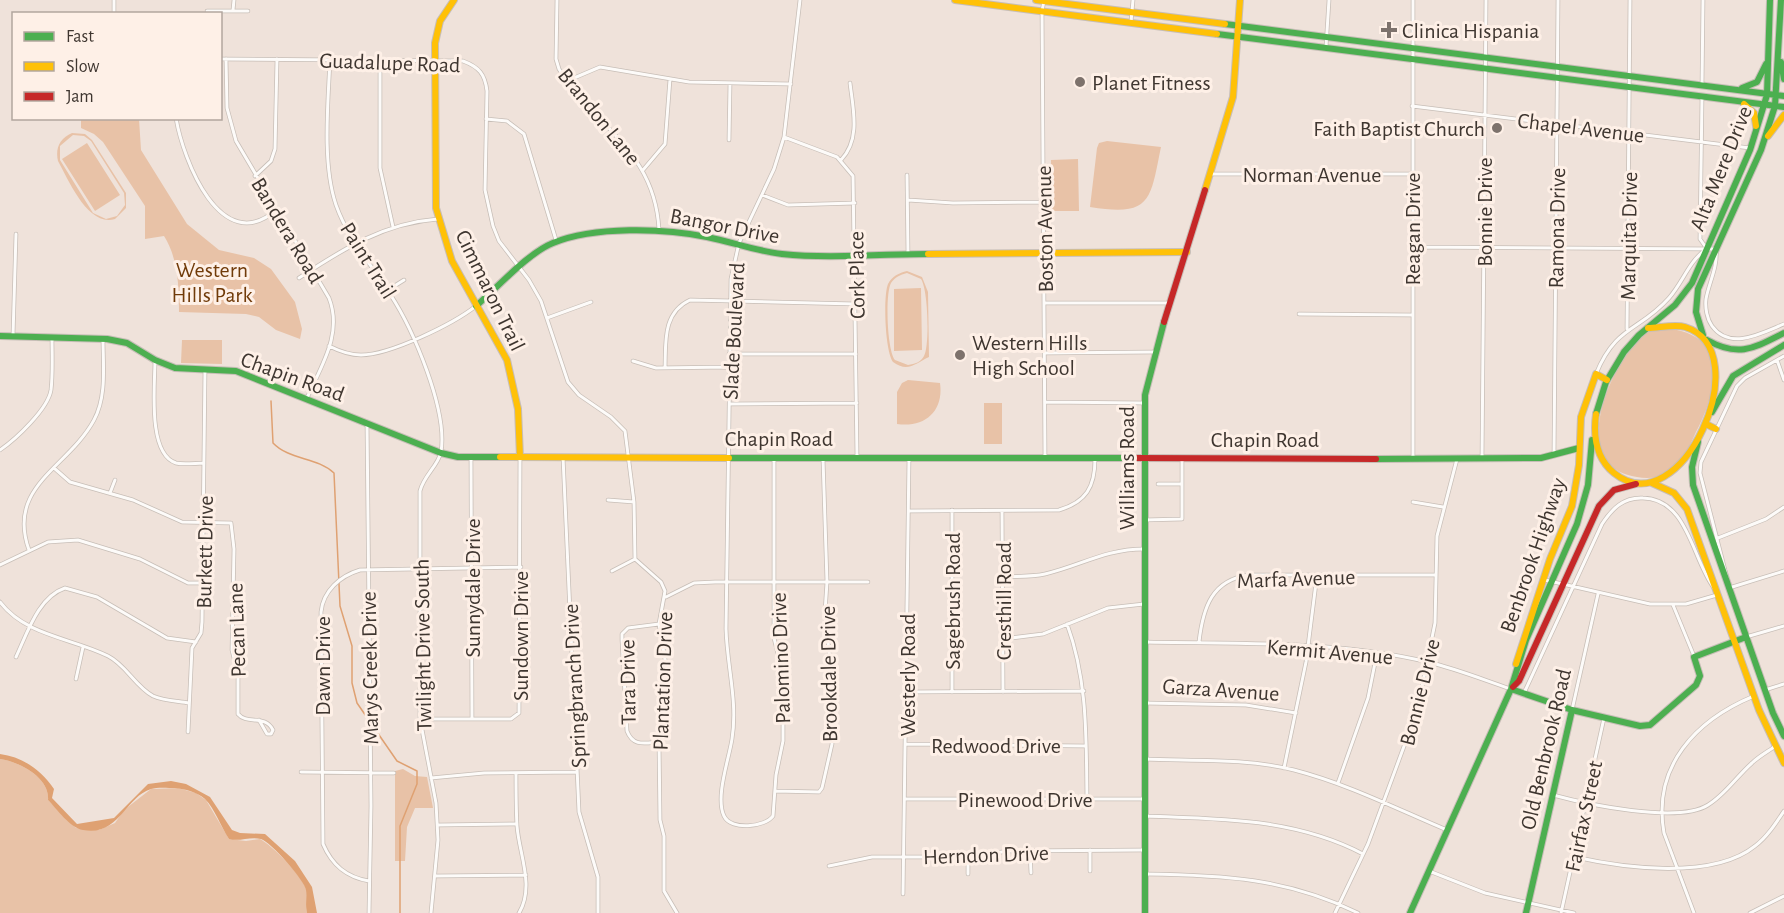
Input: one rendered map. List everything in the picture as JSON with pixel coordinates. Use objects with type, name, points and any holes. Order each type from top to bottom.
[{"type":"main road","name":"Cimmaron Trail","points":[[454,0],[437,28],[434,61],[434,185],[438,219],[452,261],[507,360],[518,410],[520,457]]},
{"type":"main road","points":[[955,0],[1004,3],[1131,22],[1784,107]]},
{"type":"main road","points":[[1036,0],[1781,96]]},
{"type":"main road","name":"Williams Road","points":[[1145,913],[1144,403],[1155,352],[1172,303],[1233,97],[1240,0]]},
{"type":"main road","name":"Alta Mere Drive","points":[[1648,328],[1682,297],[1707,249],[1756,134],[1767,94],[1770,0]]},
{"type":"main road","name":"Alta Mere Drive","points":[[1705,338],[1697,320],[1695,303],[1698,289],[1763,143],[1775,106],[1781,96],[1779,53],[1781,0]]},
{"type":"main road","points":[[1724,88],[1754,85],[1763,73],[1768,53]]},
{"type":"main road","points":[[1779,53],[1784,79]]},
{"type":"main road","points":[[1706,96],[1749,107],[1756,119],[1756,134]]},
{"type":"main road","points":[[1763,143],[1784,115]]},
{"type":"main road","name":"Bangor Drive","points":[[476,306],[544,247],[556,240],[578,236],[659,230],[695,234],[777,255],[1187,252]]},
{"type":"main road","points":[[1784,333],[1737,353],[1723,350],[1688,327],[1672,324],[1648,328],[1627,349],[1607,380],[1596,414],[1593,434],[1600,459],[1620,477],[1640,483],[1652,483],[1666,478],[1678,468],[1733,376],[1784,345]]},
{"type":"main road","name":"Chapin Road","points":[[0,336],[103,339],[127,344],[155,360],[176,368],[236,371],[441,453],[471,457],[1482,459],[1554,456],[1580,448]]},
{"type":"main road","points":[[1705,338],[1717,372],[1706,423],[1693,460],[1692,477],[1746,637],[1784,736]]},
{"type":"main road","points":[[1596,374],[1607,380]]},
{"type":"main road","name":"Benbrook Highway","points":[[1548,581],[1550,559],[1572,506],[1586,398],[1596,374]]},
{"type":"main road","points":[[1706,423],[1716,429]]},
{"type":"main road","name":"Benbrook Highway","points":[[1410,913],[1511,690],[1515,669],[1548,581],[1586,499],[1593,434]]},
{"type":"main road","name":"Benbrook Highway","points":[[1511,690],[1519,681],[1602,500],[1614,490],[1640,483]]},
{"type":"main road","points":[[1652,483],[1665,488],[1683,502],[1754,696],[1774,747],[1784,763]]},
{"type":"main road","points":[[1511,690],[1572,710],[1640,726],[1655,722],[1699,680],[1699,671],[1694,657],[1746,637]]},
{"type":"main road","name":"Old Benbrook Road","points":[[1526,913],[1572,710]]},
{"type":"street","points":[[233,11],[234,0]]},
{"type":"street","name":"Brandon Lane","points":[[557,0],[556,59],[567,81],[643,170],[655,195],[659,230]]},
{"type":"street","name":"Slade Boulevard","points":[[769,821],[736,825],[723,815],[725,766],[733,730],[733,680],[727,651],[730,300],[738,246],[762,195],[784,137],[800,0]]},
{"type":"street","points":[[1131,22],[1133,0]]},
{"type":"street","points":[[1326,47],[1329,0]]},
{"type":"street","name":"Reagan Drive","points":[[1413,0],[1413,458]]},
{"type":"street","name":"Bonnie Drive","points":[[1482,459],[1486,0]]},
{"type":"street","name":"Ramona Drive","points":[[1554,456],[1558,0]]},
{"type":"street","name":"Marquita Drive","points":[[1627,329],[1630,0]]},
{"type":"street","points":[[1702,85],[1703,0]]},
{"type":"street","name":"Boston Avenue","points":[[1044,1],[1042,10],[1043,254],[1046,457]]},
{"type":"street","points":[[207,11],[248,11]]},
{"type":"street","name":"Guadalupe Road","points":[[222,59],[463,61],[482,72],[486,81],[487,206],[496,235],[519,269],[534,286],[568,382],[579,395],[623,426],[630,458]]},
{"type":"street","name":"Bandera Road","points":[[226,59],[227,108],[231,129],[255,176],[313,269],[329,298],[334,314],[335,329],[307,398]]},
{"type":"street","points":[[255,176],[271,161],[275,149],[277,59]]},
{"type":"street","name":"Paint Trail","points":[[330,60],[331,186],[344,225],[354,243],[388,290],[412,339],[437,400],[442,434],[441,453]]},
{"type":"street","points":[[380,60],[380,168],[393,227]]},
{"type":"street","points":[[567,81],[600,67],[670,79],[791,84]]},
{"type":"street","points":[[643,170],[665,144],[670,79]]},
{"type":"street","points":[[729,140],[730,83]]},
{"type":"street","points":[[784,137],[825,151],[841,160],[853,143],[850,83]]},
{"type":"street","points":[[1706,96],[1702,142],[1700,239],[1707,249]]},
{"type":"street","name":"Chapel Avenue","points":[[1412,106],[1750,148]]},
{"type":"street","points":[[486,119],[507,121],[524,134],[556,240]]},
{"type":"street","points":[[177,120],[184,149],[195,175],[221,213],[234,222],[247,224],[264,219],[276,210]]},
{"type":"street","name":"Cork Place","points":[[841,160],[853,176],[855,203],[857,456]]},
{"type":"street","name":"Norman Avenue","points":[[1211,174],[1412,174]]},
{"type":"street","points":[[907,175],[908,254]]},
{"type":"street","points":[[762,195],[788,205],[855,203]]},
{"type":"street","points":[[908,200],[953,203],[1043,202]]},
{"type":"street","points":[[299,278],[354,243],[393,227],[438,219]]},
{"type":"street","points":[[13,336],[16,234]]},
{"type":"street","points":[[1412,247],[1716,249],[1717,258],[1706,299],[1708,321],[1718,332],[1730,338],[1750,338],[1784,324]]},
{"type":"street","name":"Benbrook Highway","points":[[1596,374],[1611,345],[1627,329],[1667,300],[1693,259],[1707,249]]},
{"type":"street","points":[[388,290],[404,280]]},
{"type":"street","points":[[665,368],[668,322],[679,307],[695,299],[856,304]]},
{"type":"street","points":[[547,319],[591,302]]},
{"type":"street","points":[[1045,303],[1172,303]]},
{"type":"street","name":"Bangor Drive","points":[[329,346],[351,354],[369,354],[453,322],[476,306]]},
{"type":"street","points":[[1299,314],[1412,315]]},
{"type":"street","points":[[0,450],[48,400],[51,388],[52,338]]},
{"type":"street","points":[[29,550],[22,526],[25,508],[37,485],[75,447],[97,412],[102,392],[103,339]]},
{"type":"street","points":[[1045,353],[1155,352]]},
{"type":"street","points":[[729,354],[856,354]]},
{"type":"street","points":[[1784,356],[1745,378],[1737,386],[1701,462],[1700,473],[1718,538],[1728,586],[1784,571]]},
{"type":"street","points":[[155,360],[156,429],[159,444],[164,453],[175,463],[205,463]]},
{"type":"street","points":[[1777,360],[1784,380]]},
{"type":"street","points":[[633,361],[649,367],[729,367]]},
{"type":"street","name":"Burkett Drive","points":[[188,732],[192,648],[202,629],[204,369]]},
{"type":"street","points":[[1045,402],[1144,403]]},
{"type":"street","points":[[729,404],[857,403]]},
{"type":"street","name":"Marys Creek Drive","points":[[367,423],[370,705],[369,913]]},
{"type":"street","name":"Twilight Drive South","points":[[430,913],[435,876],[437,825],[432,778],[420,719],[420,491],[424,476],[441,453]]},
{"type":"street","name":"Palomino Drive","points":[[769,821],[773,816],[774,791],[783,741],[783,674],[774,638],[776,582],[774,456]]},
{"type":"street","name":"Sunnydale Drive","points":[[471,457],[472,720]]},
{"type":"street","name":"Sundown Drive","points":[[420,719],[511,719],[517,716],[520,710],[520,457]]},
{"type":"street","name":"Springbranch Drive","points":[[563,457],[579,812],[598,877],[598,913]]},
{"type":"street","points":[[822,457],[827,582]]},
{"type":"street","name":"Westerly Road","points":[[903,894],[909,457]]},
{"type":"street","points":[[1144,520],[1182,519],[1182,457]]},
{"type":"street","points":[[612,571],[635,559],[634,502],[630,458]]},
{"type":"street","points":[[909,511],[1059,510],[1079,501],[1092,487],[1095,458]]},
{"type":"street","name":"Bonnie Drive","points":[[1335,913],[1363,854],[1410,736],[1429,662],[1435,624],[1437,536],[1457,459]]},
{"type":"street","points":[[54,468],[70,482],[110,493],[182,522],[204,522]]},
{"type":"street","points":[[110,493],[115,480]]},
{"type":"street","points":[[1158,484],[1182,484]]},
{"type":"street","name":"Benbrook Highway","points":[[1523,694],[1602,524],[1612,510],[1624,501],[1641,497],[1652,499],[1669,507],[1680,519],[1705,577],[1716,592]]},
{"type":"street","points":[[608,500],[634,502]]},
{"type":"street","points":[[1413,502],[1443,507]]},
{"type":"street","points":[[1718,538],[1766,519],[1784,507]]},
{"type":"street","name":"Sagebrush Road","points":[[952,510],[952,692]]},
{"type":"street","name":"Cresthill Road","points":[[1002,511],[1003,692]]},
{"type":"street","name":"Pecan Lane","points":[[204,522],[231,523],[234,549],[232,650],[238,675],[238,714],[243,718],[259,720],[270,724],[273,733],[267,734],[259,720]]},
{"type":"street","points":[[0,565],[48,542],[78,540],[140,559],[188,583],[203,583]]},
{"type":"street","points":[[1003,576],[1046,573],[1097,555],[1122,549],[1144,549]]},
{"type":"street","name":"Plantation Drive","points":[[635,559],[661,582],[666,597],[659,624],[667,671],[659,742],[660,820],[664,847],[664,891],[677,913]]},
{"type":"street","name":"Dawn Drive","points":[[369,881],[343,872],[326,851],[322,838],[321,612],[326,593],[355,571],[369,569],[521,567]]},
{"type":"street","name":"Marfa Avenue","points":[[1199,643],[1202,621],[1213,595],[1230,578],[1249,575],[1436,574]]},
{"type":"street","points":[[1284,768],[1308,646],[1317,575]]},
{"type":"street","points":[[666,597],[694,584],[727,581],[868,582]]},
{"type":"street","points":[[1548,581],[1650,604],[1673,605],[1716,592]]},
{"type":"street","name":"Brookdale Drive","points":[[774,791],[819,792],[822,788],[832,744],[831,655],[825,612],[827,582]]},
{"type":"street","points":[[16,657],[47,598],[65,588],[97,597],[167,638],[196,642]]},
{"type":"street","name":"Old Benbrook Road","points":[[1572,710],[1598,594]]},
{"type":"street","points":[[0,602],[12,614],[31,626],[59,640],[114,659],[150,694],[161,699],[189,703]]},
{"type":"street","points":[[1003,639],[1043,634],[1108,608],[1144,604]]},
{"type":"street","points":[[1673,605],[1694,657]]},
{"type":"street","name":"Tara Drive","points":[[659,624],[628,628],[622,634],[627,731],[635,743],[659,742]]},
{"type":"street","points":[[1067,624],[1078,654],[1084,691],[1087,798]]},
{"type":"street","points":[[1746,637],[1784,626]]},
{"type":"street","name":"Kermit Avenue","points":[[1144,642],[1308,646],[1377,653],[1429,662],[1511,690]]},
{"type":"street","points":[[76,679],[83,647]]},
{"type":"street","points":[[1338,783],[1368,698],[1377,653]]},
{"type":"street","points":[[1765,690],[1784,684]]},
{"type":"street","points":[[907,692],[1084,691]]},
{"type":"street","points":[[1694,913],[1667,845],[1662,812],[1671,771],[1690,737],[1725,709],[1754,696]]},
{"type":"street","name":"Garza Avenue","points":[[1144,703],[1246,705],[1296,713]]},
{"type":"street","name":"Fairfax Street","points":[[1562,912],[1604,718]]},
{"type":"street","name":"Redwood Drive","points":[[906,744],[1086,746]]},
{"type":"street","points":[[1553,795],[1586,804],[1662,812],[1679,813],[1704,808],[1753,761],[1774,747]]},
{"type":"street","points":[[1144,759],[1248,763],[1284,768],[1338,783],[1447,830]]},
{"type":"street","points":[[302,772],[394,773]]},
{"type":"street","points":[[432,778],[464,773],[578,772]]},
{"type":"street","points":[[516,774],[517,824],[525,874],[526,899],[519,913]]},
{"type":"street","name":"Pinewood Drive","points":[[906,800],[1144,799]]},
{"type":"street","points":[[1575,857],[1611,864],[1676,867],[1715,864],[1746,852],[1765,837],[1784,811]]},
{"type":"street","points":[[1144,816],[1269,823],[1329,839],[1363,854]]},
{"type":"street","points":[[437,825],[517,824]]},
{"type":"street","points":[[1090,850],[1090,870]]},
{"type":"street","name":"Herndon Drive","points":[[829,866],[872,857],[968,857],[1030,852],[1144,850]]},
{"type":"street","points":[[1030,852],[1031,873]]},
{"type":"street","points":[[968,857],[968,874]]},
{"type":"street","points":[[1429,870],[1475,890],[1574,913]]},
{"type":"street","points":[[435,876],[525,874]]},
{"type":"street","points":[[1145,874],[1212,875],[1286,885],[1358,913]]},
{"type":"street","points":[[1750,913],[1784,896]]},
{"type":"green space","name":"Western Hills Park","points":[[81,120],[139,120],[141,150],[187,224],[219,250],[254,258],[271,269],[295,302],[302,329],[300,339],[276,330],[259,317],[246,314],[179,312],[177,272],[169,245],[164,236],[145,239],[145,206],[103,142],[94,134],[81,128]]},
{"type":"green space","points":[[85,134],[92,140],[126,193],[126,208],[115,219],[105,220],[96,216],[88,209],[80,200],[68,180],[58,161],[57,152],[62,141],[68,135]],"holes":[[[73,135],[84,136],[91,141],[124,193],[125,205],[117,216],[106,219],[93,213],[60,160],[60,146]]]},
{"type":"green space","points":[[1107,141],[1161,147],[1150,192],[1145,201],[1137,206],[1126,209],[1090,207],[1097,148],[1099,143]]},
{"type":"green space","points":[[87,143],[120,195],[95,211],[62,159]]},
{"type":"green space","points":[[1078,159],[1079,211],[1051,211],[1051,160]]},
{"type":"green space","points":[[907,271],[922,277],[928,292],[929,357],[916,364],[903,367],[893,362],[888,347],[886,290],[894,277]],"holes":[[[907,273],[921,279],[927,305],[926,350],[921,360],[908,365],[895,360],[892,354],[888,322],[889,289],[894,279]]]},
{"type":"green space","points":[[921,288],[922,350],[894,351],[894,289]]},
{"type":"green space","points":[[1671,329],[1690,334],[1703,343],[1711,355],[1714,369],[1713,385],[1703,417],[1688,449],[1677,465],[1661,476],[1637,477],[1615,469],[1603,454],[1599,435],[1601,412],[1608,389],[1632,348],[1648,332]]},
{"type":"green space","points":[[182,340],[222,340],[222,364],[181,363]]},
{"type":"green space","points":[[908,380],[940,383],[939,402],[936,409],[924,420],[907,425],[897,424],[897,392],[902,383]]},
{"type":"green space","points":[[984,403],[1002,403],[1002,444],[984,444]]},
{"type":"green space","points":[[0,759],[25,767],[39,778],[47,792],[48,800],[76,828],[99,830],[115,823],[124,810],[151,789],[178,788],[196,793],[206,800],[229,839],[246,841],[260,839],[286,862],[304,884],[307,913],[0,913]]},
{"type":"green space","points":[[403,769],[415,776],[427,777],[433,808],[415,808],[407,827],[405,861],[395,861],[395,771]]},
{"type":"shaded area","points":[[0,754],[24,761],[37,770],[54,789],[52,798],[77,824],[114,818],[148,784],[171,781],[186,784],[210,797],[232,830],[240,833],[265,834],[295,861],[312,887],[317,913],[307,913],[304,885],[279,854],[261,839],[229,839],[212,808],[198,794],[175,788],[151,789],[142,793],[105,828],[95,831],[78,829],[48,800],[47,792],[39,778],[25,767],[0,759]]},
{"type":"waterway","points":[[271,401],[273,443],[287,453],[320,464],[334,473],[340,606],[352,646],[352,683],[357,703],[397,761],[417,771],[417,784],[400,826],[400,913]]},
{"type":"traffic: fast","points":[[1596,414],[1606,382],[1624,352],[1639,335],[1675,305],[1692,283],[1750,150],[1767,95],[1770,0]]},
{"type":"traffic: fast","points":[[1703,335],[1696,312],[1698,289],[1761,150],[1775,106],[1781,0]]},
{"type":"traffic: fast","points":[[1225,24],[1784,96]]},
{"type":"traffic: fast","points":[[1217,34],[1784,107]]},
{"type":"traffic: fast","points":[[1781,62],[1784,79]]},
{"type":"traffic: fast","points":[[1742,88],[1757,82],[1766,64]]},
{"type":"traffic: fast","points":[[476,306],[523,262],[543,248],[570,237],[608,231],[650,230],[690,234],[782,254],[837,256],[928,254]]},
{"type":"traffic: fast","points":[[1145,913],[1145,395],[1164,322]]},
{"type":"traffic: fast","points":[[1707,340],[1728,349],[1738,350],[1755,347],[1784,333]]},
{"type":"traffic: fast","points":[[0,336],[107,339],[127,343],[155,360],[175,368],[236,371],[441,453],[458,457],[500,457]]},
{"type":"traffic: fast","points":[[1712,412],[1733,376],[1784,345]]},
{"type":"traffic: fast","points":[[1410,913],[1511,689],[1526,640],[1577,524],[1588,485],[1592,440]]},
{"type":"traffic: fast","points":[[1698,442],[1692,467],[1693,485],[1773,713],[1784,736]]},
{"type":"traffic: fast","points":[[1376,459],[1541,458],[1579,448]]},
{"type":"traffic: fast","points":[[729,458],[1133,458]]},
{"type":"traffic: fast","points":[[1511,689],[1572,710],[1640,726],[1650,725],[1696,685],[1700,676],[1694,657],[1746,637]]},
{"type":"traffic: fast","points":[[1526,913],[1572,710]]},
{"type":"traffic: slow","points":[[454,0],[440,21],[435,43],[436,208],[452,261],[507,360],[518,409],[520,457]]},
{"type":"traffic: slow","points":[[955,0],[1217,34]]},
{"type":"traffic: slow","points":[[1036,0],[1225,24]]},
{"type":"traffic: slow","points":[[1205,190],[1233,97],[1240,0]]},
{"type":"traffic: slow","points":[[1744,104],[1754,113],[1756,126]]},
{"type":"traffic: slow","points":[[1768,136],[1784,115]]},
{"type":"traffic: slow","points":[[928,254],[1187,252]]},
{"type":"traffic: slow","points":[[1596,414],[1597,446],[1603,461],[1614,473],[1639,483],[1664,477],[1686,457],[1703,429],[1713,398],[1715,367],[1706,342],[1681,326],[1648,328]]},
{"type":"traffic: slow","points":[[1516,664],[1550,559],[1572,506],[1579,465],[1581,417],[1596,374]]},
{"type":"traffic: slow","points":[[1596,374],[1607,380]]},
{"type":"traffic: slow","points":[[1706,424],[1716,429]]},
{"type":"traffic: slow","points":[[500,457],[729,458]]},
{"type":"traffic: slow","points":[[1652,483],[1674,493],[1687,509],[1759,710],[1784,763]]},
{"type":"traffic: jam","points":[[1164,322],[1205,190]]},
{"type":"traffic: jam","points":[[1133,458],[1376,459]]},
{"type":"traffic: jam","points":[[1513,687],[1519,681],[1599,506],[1614,490],[1636,484]]},
{"type":"place","name":"Clinica Hispania","points":[[1389,30]]},
{"type":"place","name":"Planet Fitness","points":[[1080,82]]},
{"type":"place","name":"Faith Baptist Church","points":[[1497,128]]},
{"type":"place","name":"Western Hills High School","points":[[960,355]]}]
